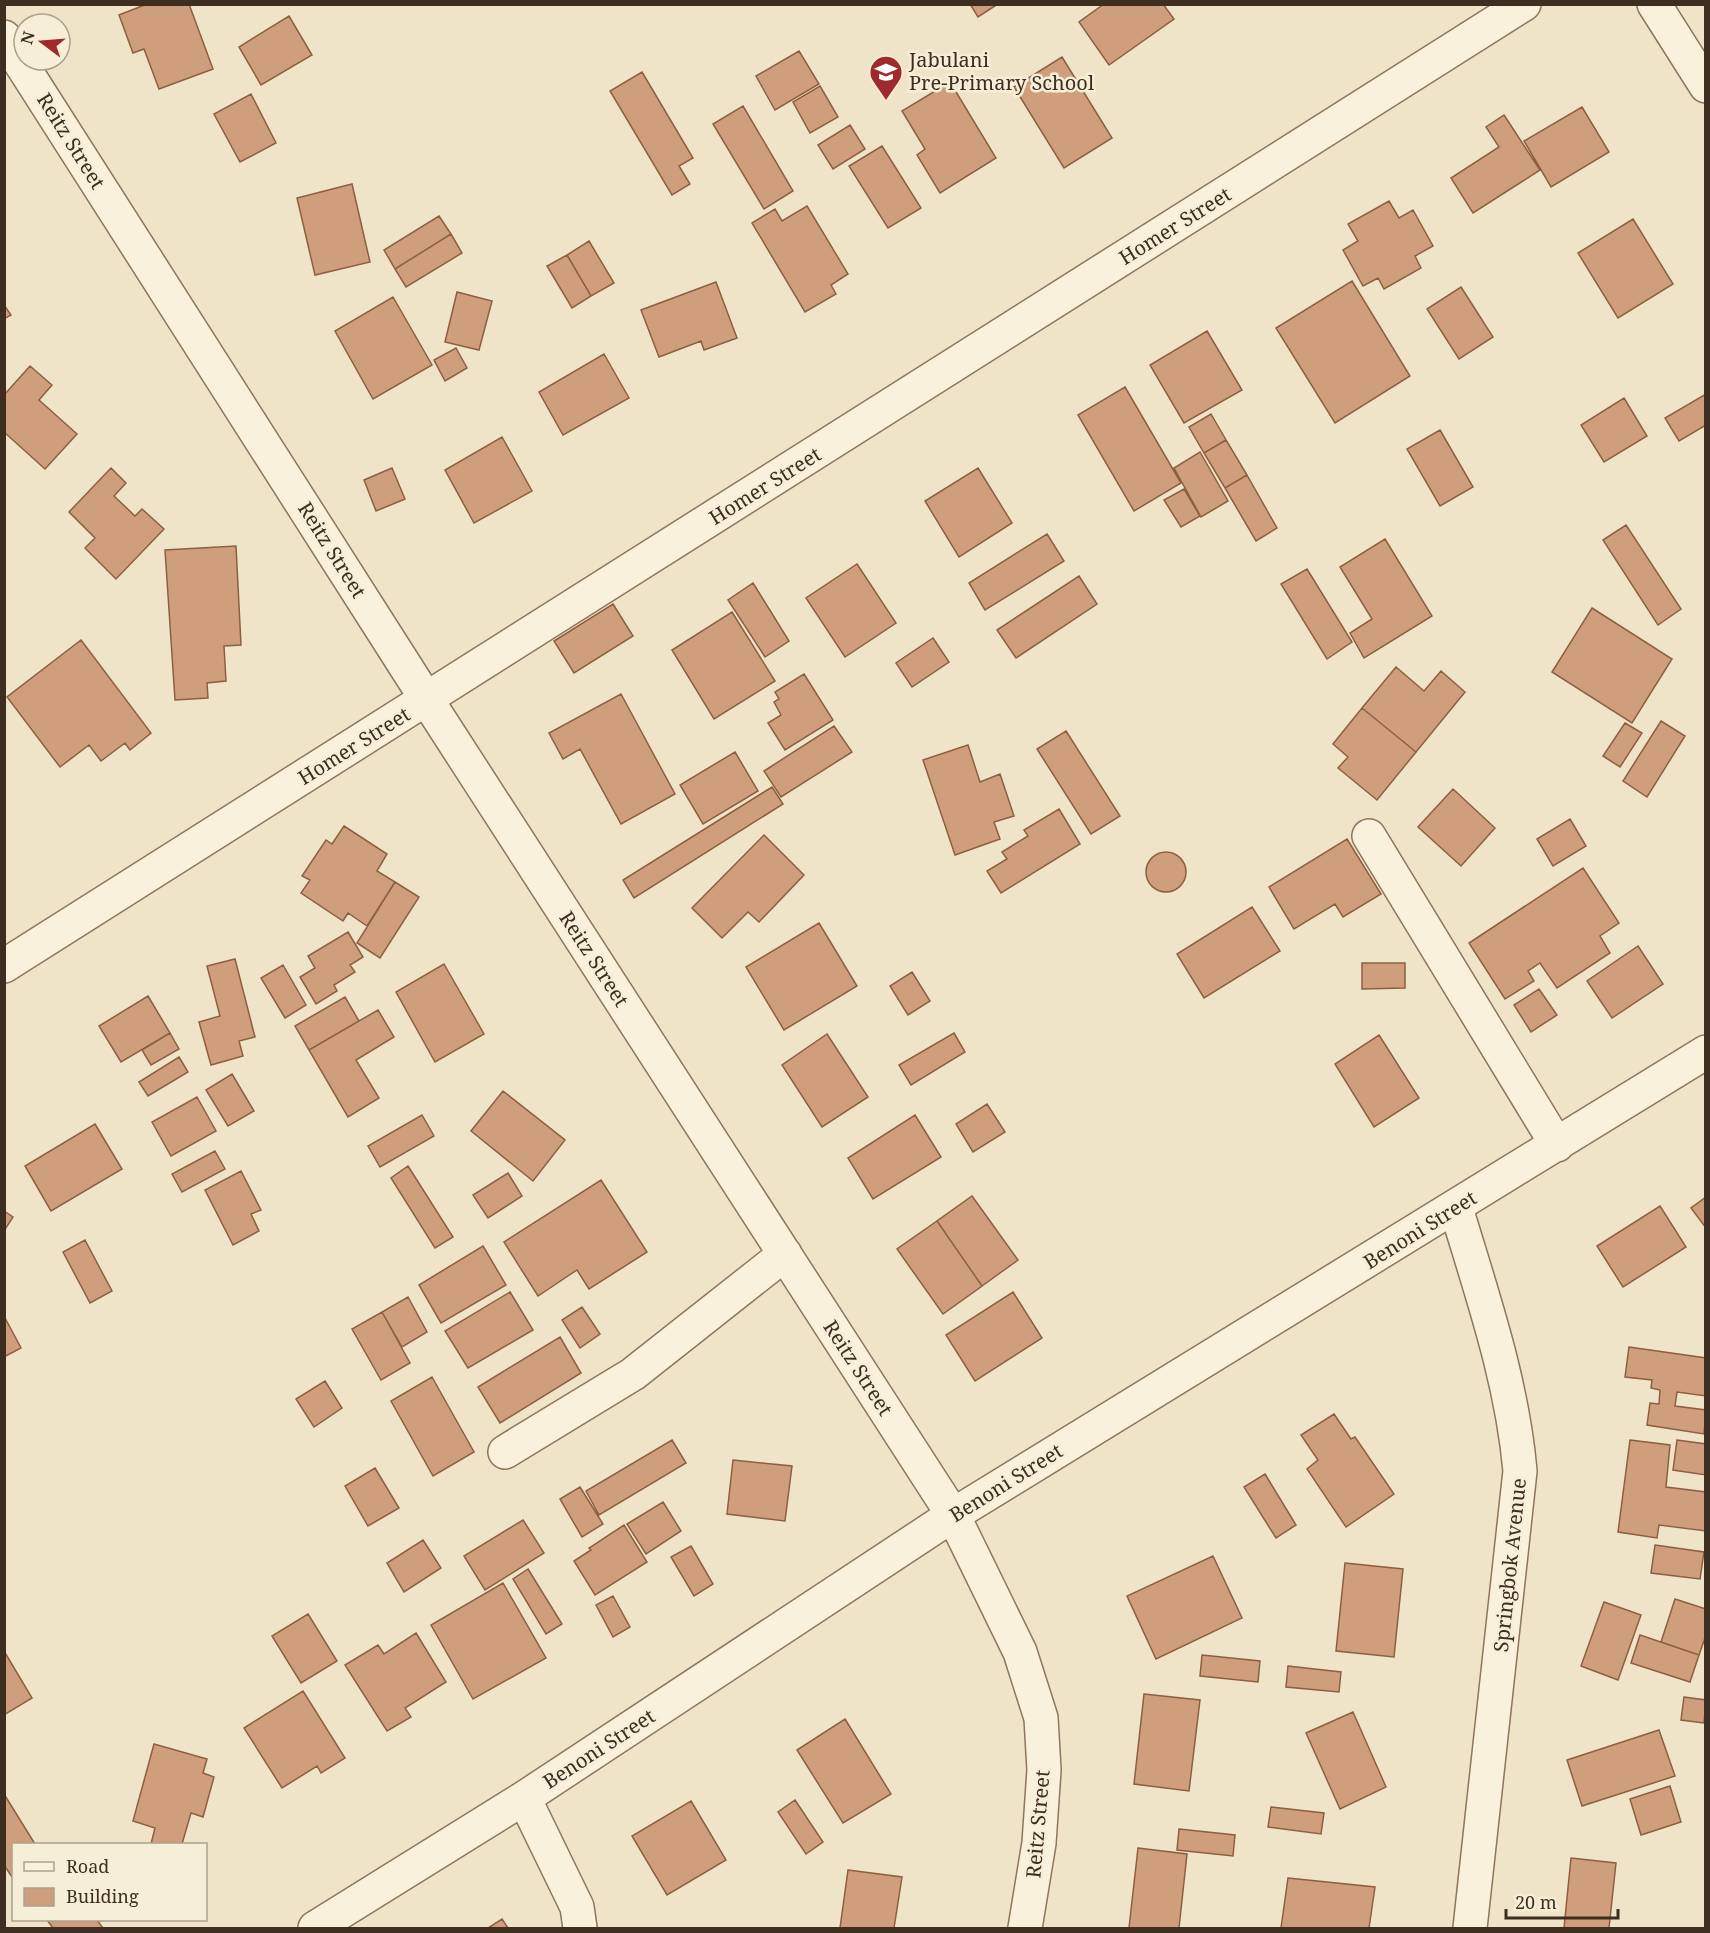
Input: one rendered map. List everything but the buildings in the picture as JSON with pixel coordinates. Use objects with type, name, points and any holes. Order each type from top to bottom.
[{"type":"street","name":"Homer Street","points":[[4,966],[1524,4]]},
{"type":"street","points":[[1654,4],[1706,86]]},
{"type":"street","name":"Reitz Street","points":[[4,37],[427,700],[953,1515],[1020,1653],[1041,1718],[1044,1770],[1039,1843],[1025,1929]]},
{"type":"street","points":[[1369,836],[1557,1145]]},
{"type":"street","name":"Benoni Street","points":[[315,1929],[524,1798],[953,1515],[1456,1208],[1706,1052]]},
{"type":"street","name":"Springbok Avenue","points":[[1456,1208],[1503,1364],[1515,1421],[1520,1471],[1470,1929]]},
{"type":"street","points":[[505,1452],[633,1374],[785,1254]]},
{"type":"street","points":[[524,1798],[577,1907],[580,1929]]},
{"type":"place","name":"Jabulani Pre-Primary School","points":[[886,101]]}]
